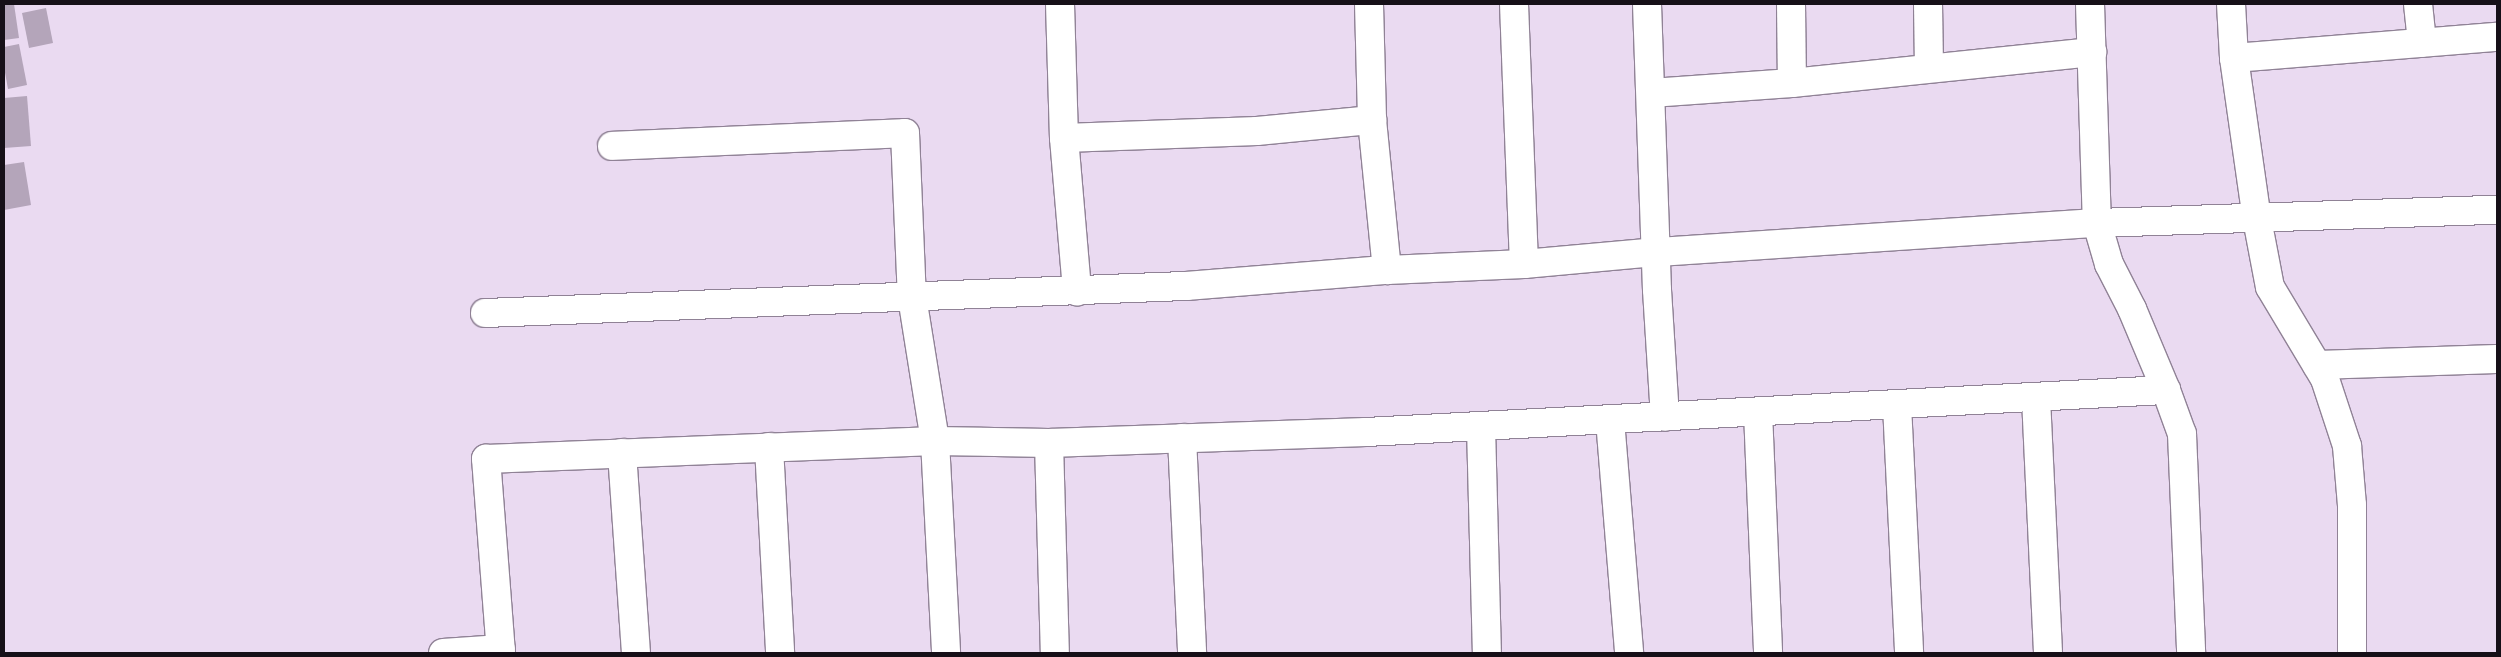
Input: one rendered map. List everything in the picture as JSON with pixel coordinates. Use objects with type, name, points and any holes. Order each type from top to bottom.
[{"type":"street","points":[[1060,4],[1064,138],[1077,291]]},
{"type":"street","points":[[1369,4],[1372,120],[1387,270]]},
{"type":"street","points":[[1514,4],[1524,264]]},
{"type":"street","points":[[1647,4],[1657,290],[1665,417]]},
{"type":"street","points":[[1790,4],[1792,84]]},
{"type":"street","points":[[1928,4],[1929,68]]},
{"type":"street","points":[[2090,4],[2097,223],[2109,264],[2132,309],[2182,434],[2191,653]]},
{"type":"street","points":[[2231,4],[2234,58],[2257,219],[2270,286],[2317,366],[2338,414],[2347,446],[2352,505],[2352,653]]},
{"type":"street","points":[[2418,4],[2422,43]]},
{"type":"street","points":[[2234,58],[2497,37]]},
{"type":"street","points":[[1651,93],[1792,84],[2092,52]]},
{"type":"street","points":[[1064,138],[1257,131],[1372,120]]},
{"type":"street","points":[[612,146],[905,133],[912,297],[935,440],[946,653]]},
{"type":"street","points":[[485,313],[1186,286],[1387,270],[1524,264],[1657,252],[2097,223],[2497,210]]},
{"type":"street","points":[[2317,366],[2497,359]]},
{"type":"street","points":[[443,653],[501,651],[486,459],[935,440],[1049,443],[1481,427],[2166,390]]},
{"type":"street","points":[[2036,398],[2048,653]]},
{"type":"street","points":[[1897,405],[1909,653]]},
{"type":"street","points":[[1758,412],[1768,653]]},
{"type":"street","points":[[1610,420],[1629,653]]},
{"type":"street","points":[[1481,427],[1487,653]]},
{"type":"street","points":[[1182,438],[1192,653]]},
{"type":"street","points":[[1049,443],[1054,653]]},
{"type":"street","points":[[769,447],[780,653]]},
{"type":"street","points":[[622,453],[636,653]]},
{"type":"building","points":[[4,4],[14,4],[19,38],[4,40]]},
{"type":"building","points":[[46,8],[53,43],[29,48],[22,13]]},
{"type":"building","points":[[19,44],[27,85],[8,89],[4,67],[4,47]]},
{"type":"building","points":[[27,96],[31,146],[4,148],[4,98]]},
{"type":"building","points":[[24,162],[31,205],[4,210],[4,165]]}]
